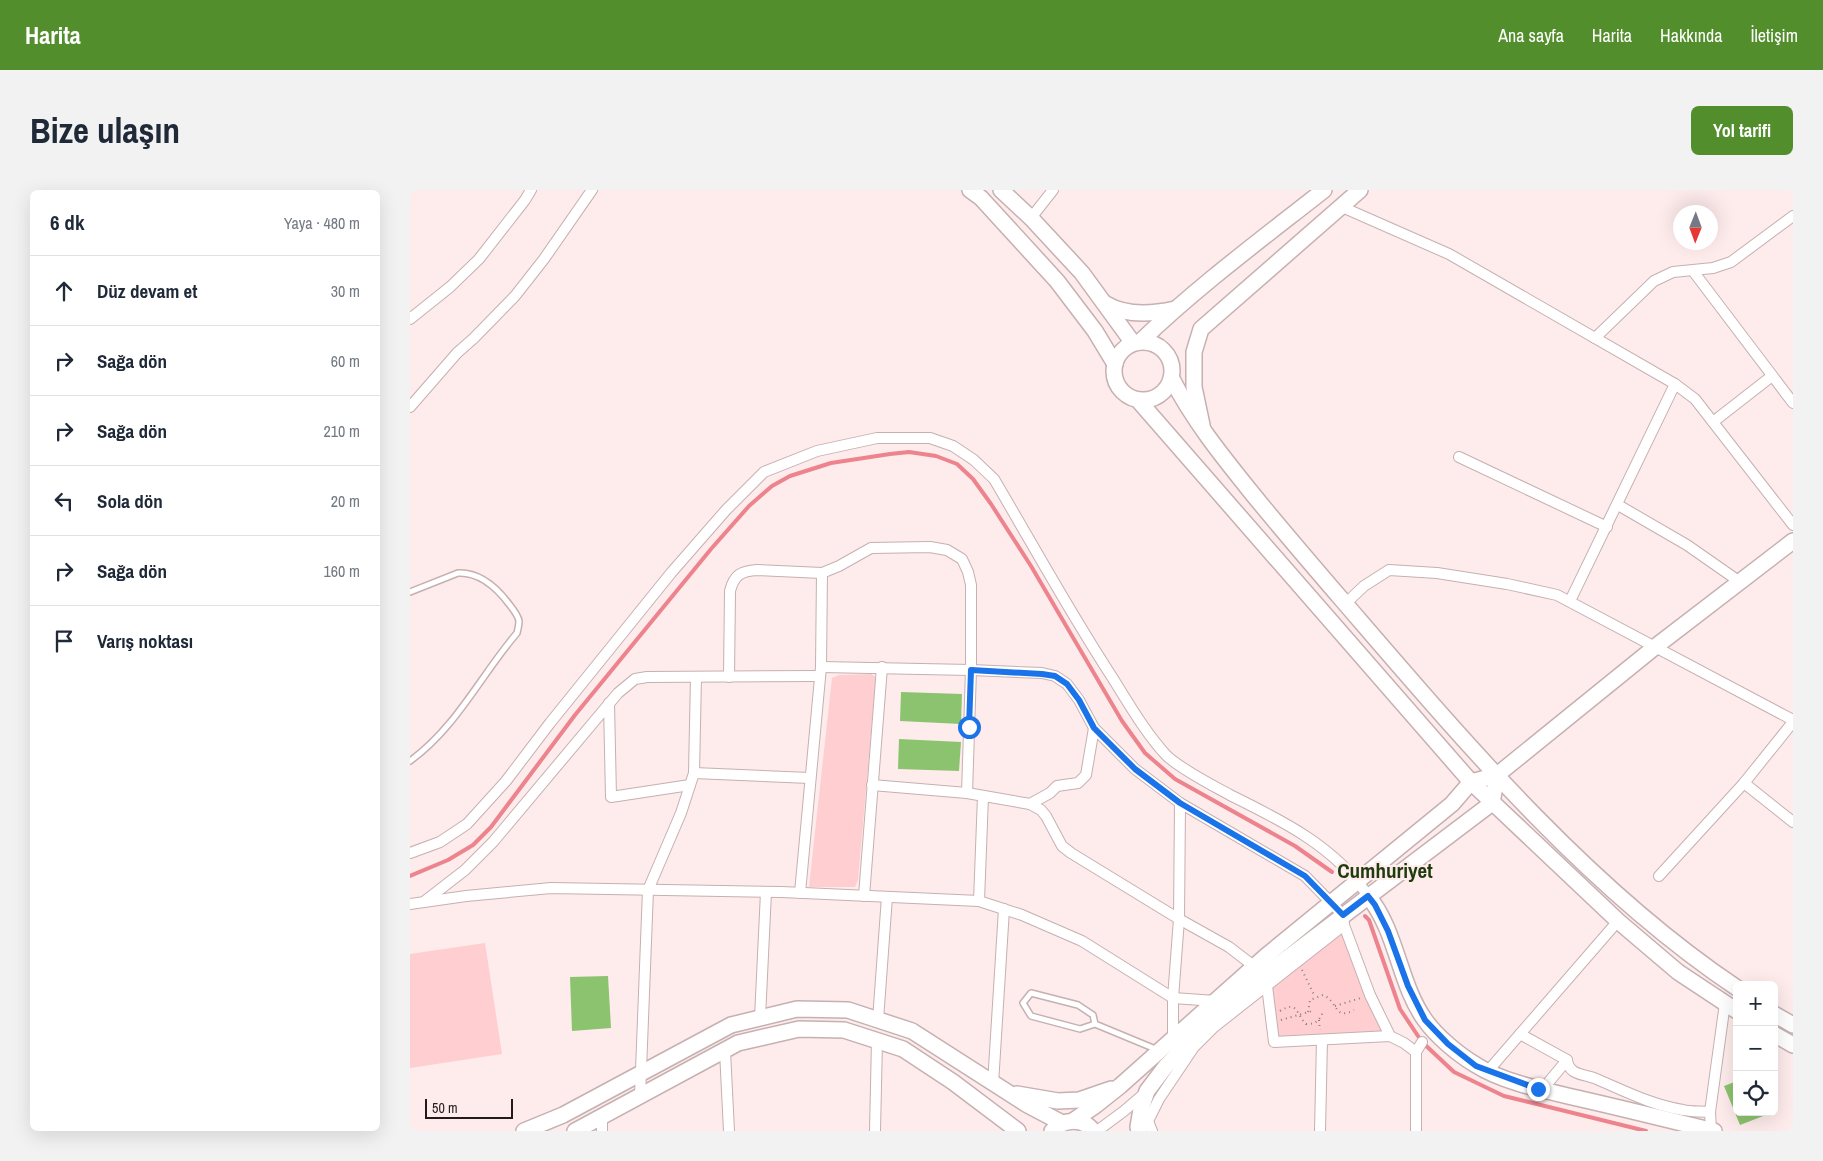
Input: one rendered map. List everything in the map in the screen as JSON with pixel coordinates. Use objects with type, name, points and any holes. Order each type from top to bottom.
[{"type":"main road","points":[[970,190],[981,198],[1057,281],[1095,331],[1114,364]]},
{"type":"main road","points":[[1001,190],[1031,218],[1082,273],[1103,302],[1137,342],[1158,345],[1170,357],[1172,372],[1184,403],[1220,454],[1345,604],[1497,775],[1616,895],[1697,962],[1733,985]]},
{"type":"main road","points":[[1324,190],[1252,246],[1137,342],[1124,348],[1114,364],[1116,383],[1122,391],[1129,397],[1138,400],[1155,398],[1168,386],[1172,372],[1200,329],[1360,190]]},
{"type":"main road","points":[[1103,302],[1123,311],[1159,313],[1179,308]]},
{"type":"main road","points":[[1200,329],[1194,352],[1194,387],[1204,431]]},
{"type":"main road","points":[[1138,400],[1471,782],[1618,921],[1678,972],[1731,1007]]},
{"type":"main road","points":[[1063,1125],[1096,1105],[1120,1086],[1255,967],[1452,804],[1471,782],[1497,775],[1655,647],[1792,544]]},
{"type":"main road","points":[[1139,1131],[1141,1109],[1147,1091],[1166,1066],[1216,1014],[1261,978],[1344,920],[1368,896],[1492,803],[1497,775]]},
{"type":"main road","points":[[1368,896],[1375,905],[1388,931],[1408,986],[1425,1020],[1448,1044],[1476,1066],[1542,1090],[1712,1131]]},
{"type":"main road","points":[[524,1131],[563,1115],[731,1025],[797,1009],[848,1010],[912,1031],[1000,1088],[1063,1125],[1086,1124],[1095,1131]]},
{"type":"main road","points":[[1778,1016],[1793,1025]]},
{"type":"main road","points":[[575,1131],[602,1124],[640,1096],[738,1044],[799,1029],[844,1030],[904,1049],[953,1082],[1018,1131]]},
{"type":"main road","points":[[1778,1036],[1793,1045]]},
{"type":"main road","points":[[1000,1088],[1058,1101],[1079,1100],[1120,1086]]},
{"type":"street","points":[[410,319],[450,288],[479,259],[525,200],[530,190]]},
{"type":"street","points":[[410,407],[457,353],[515,296],[544,259],[592,190]]},
{"type":"street","points":[[1031,218],[1053,190]]},
{"type":"street","points":[[1342,207],[1449,254],[1676,384],[1695,399],[1793,525]]},
{"type":"street","points":[[1595,338],[1654,281],[1674,272],[1713,268],[1731,262],[1793,216]]},
{"type":"street","points":[[1693,271],[1793,403]]},
{"type":"street","points":[[1713,422],[1772,376]]},
{"type":"street","points":[[1570,601],[1608,527],[1676,384]]},
{"type":"street","points":[[410,853],[440,842],[467,824],[506,781],[550,723],[671,574],[726,510],[764,472],[817,451],[877,438],[930,438],[953,446],[974,460],[994,479],[1096,653],[1144,728],[1167,756],[1206,782],[1286,824],[1330,853],[1358,881],[1368,896]]},
{"type":"street","points":[[1459,458],[1608,527]]},
{"type":"street","points":[[1618,505],[1687,546],[1740,582]]},
{"type":"street","points":[[729,677],[730,591],[732,582],[738,574],[746,570],[822,573],[871,548],[930,547],[955,553],[962,559],[971,585],[971,670],[967,793]]},
{"type":"street","points":[[1345,604],[1364,586],[1389,570],[1437,573],[1507,584],[1557,595],[1729,684],[1793,721],[1744,783],[1659,876]]},
{"type":"street","points":[[800,893],[820,672],[822,573]]},
{"type":"street","points":[[864,896],[882,667]]},
{"type":"street","points":[[423,902],[465,870],[493,842],[609,703],[635,680],[647,677],[729,677],[882,667],[1042,674],[1055,676],[1067,684],[1079,700],[1094,728],[1135,769],[1180,803],[1305,876],[1332,903],[1344,920],[1370,995],[1390,1036]]},
{"type":"street","points":[[640,1096],[648,890],[681,813],[694,773],[696,677]]},
{"type":"street","points":[[609,703],[611,797],[690,785]]},
{"type":"street","points":[[1030,804],[1050,793],[1058,786],[1082,781],[1086,775],[1094,728]]},
{"type":"street","points":[[694,773],[810,778]]},
{"type":"street","points":[[1744,783],[1793,822]]},
{"type":"street","points":[[872,785],[967,793],[1030,804],[1041,810],[1062,846],[1071,853],[1179,919],[1229,947],[1255,967]]},
{"type":"street","points":[[979,901],[983,796]]},
{"type":"street","points":[[1173,1038],[1173,998],[1179,919],[1180,803]]},
{"type":"street","points":[[410,904],[466,896],[551,888],[800,893],[979,901],[1022,915],[1082,940],[1173,998],[1216,1001]]},
{"type":"street","points":[[760,1018],[766,892]]},
{"type":"street","points":[[878,1020],[886,897]]},
{"type":"street","points":[[1000,1088],[1004,909]]},
{"type":"street","points":[[1152,1131],[1148,1121],[1159,1100],[1194,1047],[1214,1027],[1298,961],[1344,920]]},
{"type":"street","points":[[1488,1071],[1618,921]]},
{"type":"street","points":[[1267,986],[1274,1042],[1390,1036],[1416,1052]]},
{"type":"street","points":[[1712,1131],[1710,1112],[1731,1007]]},
{"type":"street","points":[[1520,1034],[1567,1060]]},
{"type":"street","points":[[875,1131],[877,1040]]},
{"type":"street","points":[[1318,1129],[1322,1040]]},
{"type":"street","points":[[1416,1131],[1416,1052],[1422,1042]]},
{"type":"street","points":[[725,1050],[729,1131]]},
{"type":"street","points":[[1567,1060],[1568,1066],[1573,1072],[1593,1078],[1636,1097],[1683,1110],[1710,1112]]},
{"type":"street","points":[[1542,1090],[1567,1060]]},
{"type":"street","points":[[1095,1131],[1124,1111],[1147,1091]]},
{"type":"lane","points":[[410,592],[458,573],[476,575],[498,590],[516,613],[519,622],[517,633],[453,719],[410,761]]},
{"type":"lane","points":[[1095,1024],[1093,1016],[1078,1005],[1031,993],[1023,1003],[1031,1016],[1080,1029],[1095,1024],[1153,1048],[1158,1052]]},
{"type":"path","points":[[1298,961],[1315,997]]},
{"type":"path","points":[[1308,1012],[1310,1000],[1323,995],[1328,997],[1340,1013],[1348,1014],[1354,1010]]},
{"type":"path","points":[[1335,1006],[1370,995]]},
{"type":"path","points":[[1312,1011],[1308,1012],[1299,1015],[1279,1021],[1278,1014],[1286,1008],[1294,1007],[1297,1009],[1299,1015],[1306,1024],[1314,1024],[1319,1020],[1323,1012]]},
{"type":"shaded area","points":[[871,674],[876,677],[858,880],[855,887],[809,887],[832,678],[839,675]]},
{"type":"shaded area","points":[[1343,928],[1386,1034],[1275,1039],[1268,986]]},
{"type":"shaded area","points":[[485,943],[502,1054],[410,1068],[410,954]]},
{"type":"building","points":[[901,692],[962,694],[961,724],[900,721]]},
{"type":"building","points":[[899,739],[961,742],[959,771],[898,769]]},
{"type":"building","points":[[608,976],[611,1028],[572,1031],[570,977]]},
{"type":"building","points":[[1733,1083],[1733,1108],[1724,1086]]},
{"type":"building","points":[[1736,1116],[1763,1116],[1740,1125]]},
{"type":"waterway","points":[[410,876],[448,860],[473,845],[491,827],[575,715],[711,549],[749,506],[772,486],[790,476],[831,463],[909,452],[936,456],[957,464],[973,479],[1031,566],[1122,721],[1145,753],[1175,779],[1295,846],[1332,872]]},
{"type":"waterway","points":[[1365,916],[1369,920],[1400,1009],[1422,1042],[1454,1072],[1504,1096],[1646,1131]]},
{"type":"district","name":"Cumhuriyet","points":[[1385,871]]},
{"type":"route","points":[[969,727],[971,670],[1055,676],[1067,684],[1079,700],[1094,728],[1135,769],[1180,803],[1305,876],[1343,915],[1368,896],[1375,905],[1388,931],[1408,986],[1425,1020],[1448,1044],[1476,1066],[1538,1089]]}]
